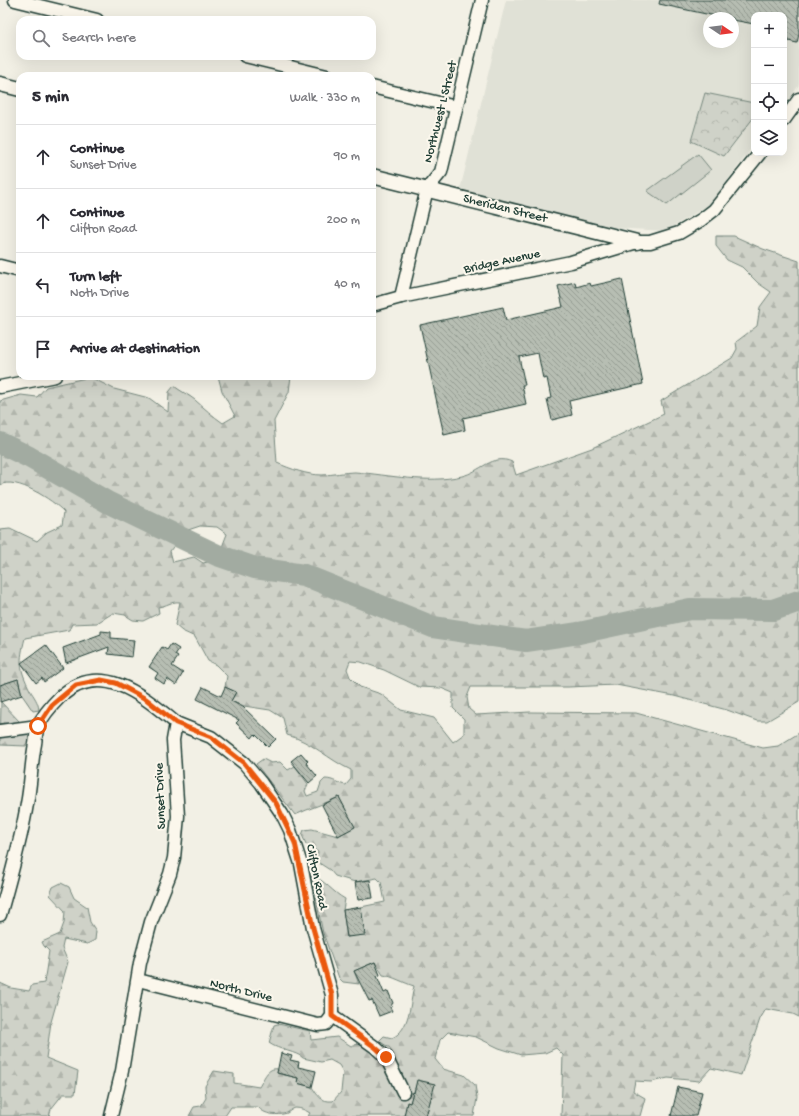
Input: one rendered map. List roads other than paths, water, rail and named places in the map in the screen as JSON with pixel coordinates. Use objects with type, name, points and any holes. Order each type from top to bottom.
[{"type":"street","points":[[15,0],[81,16]]},
{"type":"street","name":"Northwest L Street","points":[[401,297],[427,189],[440,172],[482,0]]},
{"type":"street","points":[[261,60],[311,72]]},
{"type":"street","points":[[0,84],[16,88]]},
{"type":"street","points":[[376,88],[456,108]]},
{"type":"street","points":[[787,116],[799,99]]},
{"type":"street","name":"Bridge Avenue","points":[[376,304],[401,297],[571,262],[637,242],[650,242],[668,238],[701,220],[714,210],[758,156]]},
{"type":"street","name":"Sheridan Street","points":[[376,177],[637,242]]},
{"type":"street","points":[[0,266],[16,270]]},
{"type":"street","points":[[0,387],[35,380]]},
{"type":"street","points":[[0,916],[25,818],[30,768],[38,726],[52,705],[76,685],[101,680],[116,683],[146,699],[176,723]]},
{"type":"street","name":"Sunset Drive","points":[[111,1116],[122,1071],[140,963],[151,922],[168,880],[174,858],[178,816],[172,740],[176,723]]},
{"type":"street","name":"Clifton Road","points":[[176,723],[211,737],[244,763],[261,783],[282,814],[301,864],[313,928],[332,995],[332,1016]]},
{"type":"street","points":[[0,731],[38,726]]},
{"type":"street","name":"North Drive","points":[[138,980],[318,1026],[326,1024],[332,1016]]},
{"type":"street","points":[[332,1016],[375,1047],[386,1057],[403,1092]]},
{"type":"waterway","points":[[0,443],[29,457],[109,503],[217,555],[255,568],[304,575],[433,627],[526,641],[579,633],[690,609],[773,610],[799,601]]}]
